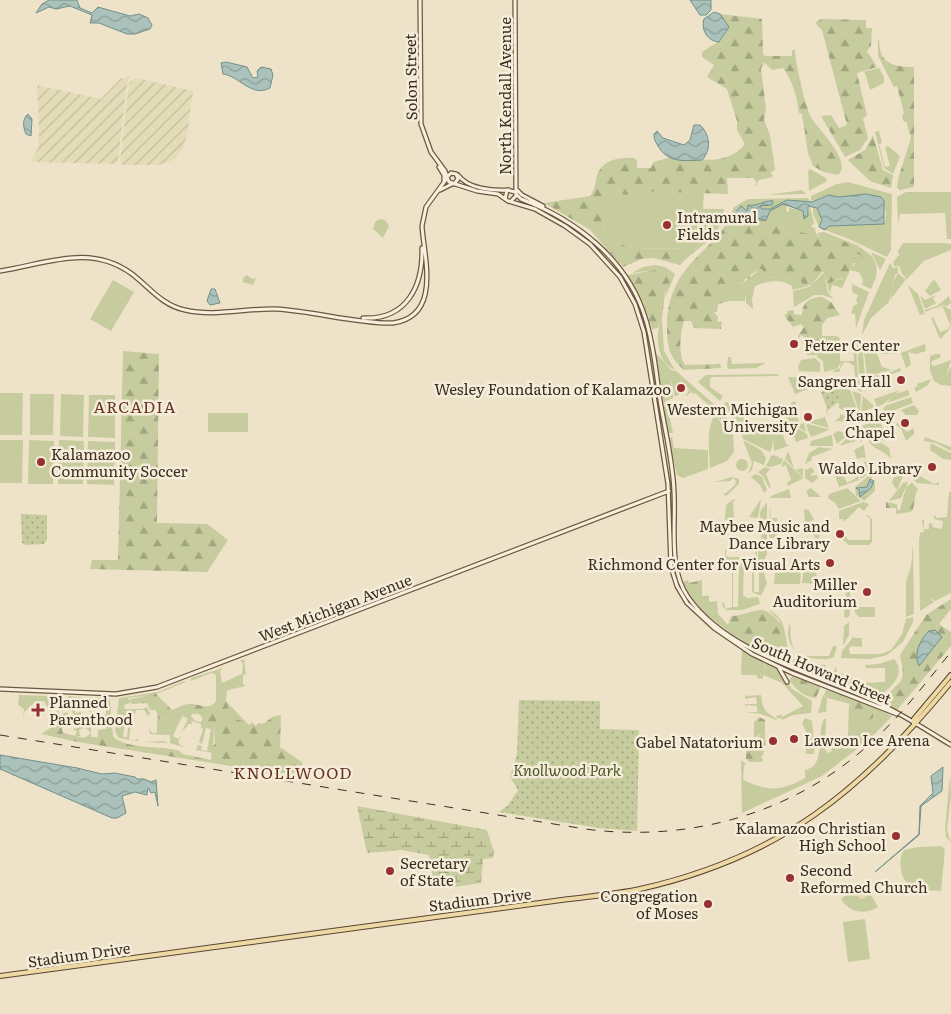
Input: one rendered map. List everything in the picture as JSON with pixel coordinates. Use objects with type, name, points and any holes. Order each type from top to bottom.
[{"type":"main road","name":"Stadium Drive","points":[[914,724],[914,719],[951,675]]},
{"type":"main road","name":"Stadium Drive","points":[[0,976],[640,889],[687,876],[737,858],[781,837],[816,815],[870,771],[918,721],[951,682]]},
{"type":"street","name":"Solon Street","points":[[420,0],[420,113],[422,128],[435,160],[453,184]]},
{"type":"street","name":"North Kendall Avenue","points":[[516,0],[516,193]]},
{"type":"street","points":[[435,160],[444,174],[444,183]]},
{"type":"street","points":[[345,317],[380,317],[396,309],[410,298],[418,284],[422,269],[422,226],[425,210],[447,177],[453,173],[467,183],[496,191],[508,190],[516,193],[515,198],[510,201],[498,194],[477,191],[453,184]]},
{"type":"street","points":[[436,194],[458,181],[458,175]]},
{"type":"street","points":[[516,187],[520,194],[562,219]]},
{"type":"street","points":[[505,199],[505,193],[508,190]]},
{"type":"street","name":"South Howard Street","points":[[516,193],[521,199],[562,219],[583,232],[605,251],[624,274],[640,305],[652,345],[674,481],[677,568],[681,583],[692,601],[720,627],[736,638],[787,666],[873,700],[897,714]]},
{"type":"street","name":"South Howard Street","points":[[510,201],[535,209],[578,234],[601,254],[620,277],[635,304],[644,332],[664,454],[669,491],[671,566],[681,596],[699,615],[725,637],[774,665],[897,714]]},
{"type":"street","points":[[0,271],[64,258],[98,258],[120,267],[165,301],[184,310],[210,312],[275,309],[397,322],[408,318],[422,305],[427,284],[422,226]]},
{"type":"street","points":[[664,454],[670,453]]},
{"type":"street","name":"West Michigan Avenue","points":[[0,689],[116,694],[157,687],[669,491]]},
{"type":"street","points":[[774,665],[781,670],[787,682],[788,676],[792,673]]},
{"type":"street","points":[[897,714],[951,745]]},
{"type":"shaded area","points":[[130,76],[127,83],[118,161],[115,164],[31,162],[38,148],[37,85],[101,99],[120,79]]},
{"type":"shaded area","points":[[136,78],[193,91],[187,136],[183,148],[176,158],[166,163],[157,165],[122,165],[120,161],[129,83]]},
{"type":"green space","points":[[720,14],[762,19],[763,54],[765,56],[792,56],[792,50],[795,50],[801,86],[810,114],[838,154],[841,169],[838,175],[824,172],[813,166],[808,153],[802,114],[799,113],[792,84],[783,68],[772,70],[764,62],[761,69],[766,109],[764,120],[770,135],[775,170],[771,172],[773,177],[759,180],[757,184],[754,178],[727,178],[728,194],[639,191],[627,195],[615,193],[604,196],[603,217],[606,240],[633,248],[695,249],[702,241],[700,209],[724,209],[722,219],[714,235],[680,265],[653,258],[642,259],[623,267],[589,229],[544,203],[590,196],[594,190],[599,171],[610,161],[634,158],[637,161],[637,168],[651,168],[653,163],[664,159],[712,160],[724,158],[735,153],[745,144],[737,130],[737,121],[727,89],[707,77],[714,65],[702,57],[702,52],[721,40],[729,28]]},
{"type":"green space","points":[[821,19],[866,20],[866,28],[872,28],[871,46],[867,51],[877,67],[857,73],[867,115],[863,119],[868,138],[860,150],[845,157],[821,116],[831,115],[839,128],[847,125],[822,30],[815,23]]},
{"type":"green space","points":[[878,38],[882,55],[885,59],[898,66],[914,67],[914,187],[900,190],[897,188],[898,179],[911,138],[906,121],[904,122],[902,115],[904,113],[897,86],[894,87],[878,56]]},
{"type":"green space","points":[[879,68],[884,77],[884,83],[870,90],[865,73],[863,72]]},
{"type":"green space","points":[[879,131],[882,143],[879,144],[885,167],[890,166],[885,147],[888,146],[900,156],[893,174],[884,168],[875,132]]},
{"type":"green space","points":[[873,135],[883,170],[893,175],[891,188],[870,181],[848,160],[865,150]]},
{"type":"green space","points":[[810,169],[826,178],[827,181],[809,191],[808,171]]},
{"type":"green space","points":[[848,182],[892,194],[891,250],[887,257],[825,230],[829,226],[885,223],[886,212],[881,197],[866,194],[839,197],[833,195],[811,201],[811,196],[837,184]]},
{"type":"green space","points":[[802,190],[806,194],[767,195]]},
{"type":"green space","name":"Intramural Fields","points":[[639,191],[704,192],[703,209],[700,210],[702,241],[695,249],[633,248],[606,240],[603,196],[615,193],[627,195]]},
{"type":"green space","points":[[906,192],[951,192],[951,239],[947,239],[945,213],[900,214],[898,225],[897,197]]},
{"type":"green space","points":[[808,198],[810,202],[787,200],[770,209],[762,209],[760,206],[773,204],[772,201],[758,203],[751,206],[747,211],[742,207],[743,217],[766,220],[746,223],[744,220],[728,219],[734,207],[748,199]]},
{"type":"green space","points":[[783,203],[787,206],[786,211],[789,212],[789,208],[803,211],[804,219],[807,218],[810,206],[814,223],[811,227],[815,228],[816,236],[780,228],[767,219],[770,211]]},
{"type":"green space","points":[[813,206],[820,215],[819,227],[813,214]]},
{"type":"green space","points":[[771,218],[776,219],[780,228],[815,235],[816,233],[821,240],[829,238],[857,245],[871,255],[863,259],[859,254],[855,256],[856,261],[849,273],[844,278],[839,278],[829,283],[827,283],[823,271],[812,284],[805,287],[797,277],[787,280],[780,277],[766,278],[763,275],[763,270],[760,269],[750,275],[750,279],[746,278],[742,284],[733,282],[729,296],[730,301],[718,304],[717,312],[714,312],[718,317],[717,322],[722,321],[721,329],[694,328],[691,321],[684,321],[681,332],[681,355],[685,365],[719,364],[720,362],[721,368],[684,370],[672,356],[667,335],[669,306],[681,277],[694,260],[720,233],[728,219],[744,220],[746,223]]},
{"type":"green space","points":[[380,219],[385,220],[389,226],[383,238],[373,229],[375,222]]},
{"type":"green space","points":[[824,232],[857,245],[829,238],[820,240],[818,233]]},
{"type":"green space","points":[[903,243],[951,244],[951,250],[924,261],[905,281],[906,278],[899,266],[894,266],[893,262],[899,255],[898,251]]},
{"type":"green space","points":[[871,252],[886,259],[880,270]]},
{"type":"green space","points":[[859,254],[863,259],[871,255],[876,264],[876,276],[871,289],[862,285],[863,280],[859,272],[849,270],[855,264],[855,257]]},
{"type":"green space","points":[[890,263],[893,268],[898,267],[898,273],[905,279],[904,282],[890,300],[892,290],[889,302],[871,318],[862,335],[864,320]]},
{"type":"green space","points":[[656,265],[665,267],[675,274],[665,298],[669,274],[654,270],[632,273],[643,267]]},
{"type":"green space","points":[[760,269],[763,270],[763,275],[766,278],[780,277],[787,280],[797,277],[805,287],[792,290],[792,286],[788,283],[779,281],[755,286],[752,299],[753,309],[746,303],[746,291],[745,301],[730,301],[729,296],[733,282],[742,284]]},
{"type":"green space","points":[[654,270],[669,274],[671,278],[665,293],[662,319],[658,328],[652,329],[643,303],[628,275]]},
{"type":"green space","points":[[824,273],[828,293],[834,299],[822,295],[814,295],[794,307],[793,291],[809,287]]},
{"type":"green space","points":[[849,273],[842,288],[832,285],[830,294],[827,283],[844,278]]},
{"type":"green space","points":[[247,275],[252,279],[256,278],[253,285],[243,282],[243,278]]},
{"type":"green space","points":[[934,279],[941,290],[930,296],[925,291]]},
{"type":"green space","points":[[113,280],[134,292],[111,331],[90,319]]},
{"type":"green space","points":[[624,281],[637,301],[647,329],[659,412],[644,330],[633,298]]},
{"type":"green space","points":[[852,284],[869,292],[856,328],[855,314],[851,313],[854,305],[858,304],[856,300],[858,295],[852,292]]},
{"type":"green space","points":[[908,285],[918,294],[925,314],[920,315]]},
{"type":"green space","points":[[920,295],[925,300],[936,295],[933,299],[936,303],[925,309]]},
{"type":"green space","points":[[949,296],[951,303],[947,306],[943,305],[925,312],[925,310],[937,306]]},
{"type":"green space","points":[[822,297],[831,302],[840,315],[827,318],[822,325],[822,336],[837,336],[829,341],[830,349],[821,353],[821,355],[807,355],[801,352],[808,347],[802,342],[804,337],[801,335],[798,339],[804,327],[801,324],[793,327],[784,315],[787,314],[787,311],[794,310],[794,314],[802,315],[803,307],[807,302],[813,298]]},
{"type":"green space","points":[[944,306],[951,310],[950,325],[943,307],[932,310]]},
{"type":"green space","points":[[933,317],[940,332],[948,329],[950,325],[948,331],[940,339],[931,318]]},
{"type":"green space","points":[[662,319],[664,351],[675,370],[664,362],[659,348],[658,332]]},
{"type":"green space","points":[[837,336],[840,339],[840,361],[854,361],[853,346],[856,345],[858,377],[855,377],[854,366],[848,362],[843,363],[839,372],[832,372],[840,368],[841,362],[837,369],[824,372],[823,361],[816,356],[828,350],[829,341]]},
{"type":"green space","points":[[857,344],[862,344],[865,376],[859,376]]},
{"type":"green space","points":[[863,344],[873,344],[882,367],[892,370],[867,376]]},
{"type":"green space","points":[[925,344],[926,351],[916,354],[908,352],[911,365],[906,368],[901,353]]},
{"type":"green space","points":[[880,345],[897,352],[897,354],[881,354],[878,346]]},
{"type":"green space","points":[[123,351],[159,354],[157,523],[207,524],[228,540],[207,572],[90,569],[92,560],[118,560]]},
{"type":"green space","points":[[656,353],[671,370],[676,371],[715,405],[710,410],[711,407],[695,393],[692,394],[692,391],[687,396],[682,392],[686,395],[689,391],[686,388],[691,391],[681,381],[676,388],[681,393],[675,397],[671,379],[673,398],[666,401],[673,433],[668,433]]},
{"type":"green space","points":[[940,354],[941,357],[932,361],[931,364],[934,366],[951,360],[946,378],[951,366],[951,386],[941,385],[934,381],[930,370],[930,356]]},
{"type":"green space","points":[[728,357],[731,357],[732,364],[766,363],[756,368],[729,369],[727,367]]},
{"type":"green space","points":[[815,358],[820,363],[820,372],[799,371],[798,367],[801,360]]},
{"type":"green space","points":[[900,368],[901,371],[871,381],[873,387],[870,388],[866,377],[886,374]]},
{"type":"green space","points":[[778,374],[778,376],[712,377],[710,379],[710,387],[723,396],[720,401],[698,382],[706,375]]},
{"type":"green space","points":[[788,377],[818,378],[819,385],[795,394]]},
{"type":"green space","points":[[838,378],[846,379],[857,409],[857,412],[852,415],[853,422],[835,421],[840,417],[840,414],[845,416],[844,411],[839,408],[839,403],[836,404],[842,386],[839,382],[833,381]]},
{"type":"green space","points":[[847,379],[859,380],[862,392],[852,387]]},
{"type":"green space","points":[[931,379],[928,385],[916,392],[914,388],[918,386],[917,384]]},
{"type":"green space","points":[[840,384],[842,386],[836,404],[827,411],[828,417],[826,411],[828,407],[821,392]]},
{"type":"green space","points":[[900,390],[886,402],[877,407],[874,399]]},
{"type":"green space","points":[[908,390],[910,395],[887,403],[895,394]]},
{"type":"green space","points":[[852,391],[861,394],[860,412],[859,411]]},
{"type":"green space","name":"Kalamazoo Community Soccer","points":[[0,393],[23,393],[22,435],[0,435]]},
{"type":"green space","name":"Kalamazoo Community Soccer","points":[[30,394],[54,394],[53,435],[30,435]]},
{"type":"green space","name":"Kalamazoo Community Soccer","points":[[61,394],[84,395],[83,437],[60,436]]},
{"type":"green space","points":[[89,395],[115,395],[115,438],[88,437]]},
{"type":"green space","points":[[863,396],[875,407],[861,412]]},
{"type":"green space","points":[[911,397],[913,403],[892,411],[883,411],[885,406]]},
{"type":"green space","points":[[795,401],[797,407],[794,409],[800,424],[804,423],[806,432],[788,421],[785,416],[792,402]]},
{"type":"green space","points":[[726,402],[731,403],[730,405],[748,422],[738,422],[724,405]]},
{"type":"green space","points":[[914,405],[919,411],[917,415],[906,415],[901,410]]},
{"type":"green space","points":[[876,410],[878,416],[863,421],[862,415]]},
{"type":"green space","points":[[718,411],[722,412],[731,423],[725,423],[716,417],[733,435],[734,452],[727,461],[710,468],[709,430]]},
{"type":"green space","points":[[208,413],[248,413],[248,432],[208,432]]},
{"type":"green space","points":[[888,414],[894,420],[888,429],[881,417]]},
{"type":"green space","points":[[825,417],[829,428],[811,423],[812,421]]},
{"type":"green space","points":[[879,419],[886,437],[884,441],[865,431],[862,426]]},
{"type":"green space","points":[[776,423],[770,452],[743,439],[738,424]]},
{"type":"green space","points":[[779,423],[786,444],[790,445],[774,451],[773,435]]},
{"type":"green space","points":[[789,423],[807,434],[808,438],[796,442]]},
{"type":"green space","points":[[897,423],[907,432],[914,428],[914,434],[906,441],[901,428],[896,425]]},
{"type":"green space","points":[[806,425],[829,430],[811,437]]},
{"type":"green space","points":[[838,431],[849,434],[837,444],[833,434]]},
{"type":"green space","points":[[864,432],[889,448],[891,459],[870,444]]},
{"type":"green space","points":[[851,434],[858,436],[863,441],[860,442],[859,440],[839,446]]},
{"type":"green space","points":[[832,435],[833,446],[810,446],[811,441]]},
{"type":"green space","points":[[674,437],[672,438],[674,448],[708,450],[708,469],[683,478],[677,475],[669,438]]},
{"type":"green space","points":[[925,437],[951,447],[951,451],[936,443],[924,441]]},
{"type":"green space","name":"Kalamazoo Community Soccer","points":[[0,440],[23,440],[22,483],[0,483]]},
{"type":"green space","name":"Kalamazoo Community Soccer","points":[[29,440],[54,441],[53,484],[28,484]]},
{"type":"green space","name":"Kalamazoo Community Soccer","points":[[59,440],[84,441],[83,484],[58,484]]},
{"type":"green space","points":[[743,440],[761,450],[766,458],[764,465],[754,461],[752,470],[748,474],[752,463]]},
{"type":"green space","points":[[88,441],[115,442],[114,485],[87,484]]},
{"type":"green space","points":[[931,443],[951,453],[951,460],[943,459],[930,450]]},
{"type":"green space","points":[[864,445],[866,460],[864,457],[857,459],[854,450]]},
{"type":"green space","points":[[819,447],[833,449],[811,457],[812,460],[805,464],[809,453]]},
{"type":"green space","points":[[788,451],[794,468],[785,459]]},
{"type":"green space","points":[[774,455],[783,459],[781,464],[770,467],[766,466],[771,456]]},
{"type":"green space","points":[[744,459],[747,460],[747,470],[740,471],[737,470],[736,463],[737,460]]},
{"type":"green space","points":[[784,460],[803,478],[788,486],[787,483],[791,479],[786,465],[781,467]]},
{"type":"green space","points":[[870,460],[871,463],[867,475],[861,479],[858,471],[866,471],[864,462]]},
{"type":"green space","points":[[909,465],[920,476],[934,484],[939,482],[939,485],[917,483],[911,477]]},
{"type":"green space","points":[[872,466],[872,478],[867,487],[857,487],[861,497],[875,482],[875,491],[864,501],[856,495],[855,487],[866,478]]},
{"type":"green space","points":[[765,467],[770,469],[766,474],[771,487],[769,488],[763,476],[758,472]]},
{"type":"green space","points":[[811,467],[815,472],[811,476],[817,475],[818,478],[812,483],[805,478],[805,468],[807,470]]},
{"type":"green space","points":[[855,467],[859,480],[839,487],[835,475],[842,472],[847,483],[856,478],[852,468]]},
{"type":"green space","points":[[803,468],[803,477],[796,470]]},
{"type":"green space","points":[[895,473],[903,476],[897,490],[892,483]]},
{"type":"green space","points":[[756,474],[762,477],[767,490],[764,493],[760,485],[751,477]]},
{"type":"green space","points":[[732,477],[739,479],[739,484],[726,496],[723,493],[726,493],[735,485],[736,481],[733,478],[730,481],[715,482]]},
{"type":"green space","points":[[908,482],[901,498],[889,501],[903,483]]},
{"type":"green space","points":[[912,483],[918,489],[911,512],[896,514],[896,508],[886,508],[886,502],[897,504],[897,510],[900,510],[906,487]]},
{"type":"green space","points":[[811,488],[821,497],[809,497],[806,491]]},
{"type":"green space","points":[[847,488],[861,501],[839,509],[828,498],[829,494]]},
{"type":"green space","points":[[789,489],[791,498],[770,498],[771,496]]},
{"type":"green space","points":[[949,492],[951,492],[951,593],[935,601],[928,597],[934,602],[920,611],[919,540],[920,533],[924,532],[922,520],[924,520],[924,529],[929,529],[929,523],[933,524],[932,527],[942,529],[943,521],[934,519],[934,515],[937,518],[947,517]]},
{"type":"green space","points":[[736,499],[733,502],[734,519],[725,520],[726,505]]},
{"type":"green space","points":[[761,499],[758,518],[749,517]]},
{"type":"green space","points":[[767,502],[767,554],[763,564],[758,559],[758,549],[762,547],[760,512]]},
{"type":"green space","points":[[863,502],[869,504],[864,511],[859,507],[844,522],[843,519],[839,519],[839,511]]},
{"type":"green space","points":[[770,505],[771,518],[777,518],[777,523],[771,529],[780,538],[770,538],[769,535]]},
{"type":"green space","points":[[808,509],[814,520],[805,523],[804,510]]},
{"type":"green space","points":[[21,514],[47,515],[47,540],[44,544],[26,545],[22,543]]},
{"type":"green space","points":[[868,515],[872,519],[872,542],[869,545],[849,545],[843,540],[846,536],[848,540],[870,540],[870,518],[866,516]]},
{"type":"green space","points":[[671,516],[673,566],[671,547]]},
{"type":"green space","points":[[816,523],[820,532],[818,542],[811,531]]},
{"type":"green space","points":[[913,544],[914,614],[906,617],[906,581],[911,567]]},
{"type":"green space","points":[[725,550],[730,550],[726,551],[726,556],[729,557],[753,557],[756,556],[755,551],[757,551],[757,559],[725,563]]},
{"type":"green space","points":[[758,561],[762,566],[767,583],[761,596],[752,592],[752,562]],"holes":[[[754,563],[759,563],[759,592],[754,592]]]},
{"type":"green space","points":[[751,562],[744,564],[743,595],[747,598],[758,597],[760,604],[742,610],[726,610],[722,605],[723,601],[726,609],[732,607],[732,563]],"holes":[[[733,565],[739,566],[738,607],[733,607]]]},
{"type":"green space","points":[[673,566],[675,575],[687,598],[706,618],[730,637],[758,653],[818,680],[757,655],[716,628],[691,605],[680,590],[673,571]]},
{"type":"green space","points":[[804,567],[816,568],[817,584],[802,583]]},
{"type":"green space","points":[[801,571],[800,584],[774,584],[775,573]]},
{"type":"green space","points":[[688,580],[689,583],[702,580],[702,596],[709,596],[709,602],[717,601],[718,614],[728,625],[731,616],[762,610],[772,615],[780,624],[784,636],[785,642],[781,661],[739,638],[711,618],[690,595],[683,582]]},
{"type":"green space","points":[[846,589],[850,591],[850,615],[847,618],[844,617]]},
{"type":"green space","points":[[951,599],[951,609],[939,624],[951,632],[951,646],[897,710],[887,704],[885,699],[901,681],[903,672],[900,655],[926,615]]},
{"type":"green space","points":[[854,607],[875,607],[875,617],[859,617],[855,613]]},
{"type":"green space","points":[[768,610],[779,618],[782,624],[791,656],[788,662],[781,661],[784,656],[779,620]]},
{"type":"green space","points":[[913,617],[913,622],[903,642],[887,655],[870,659],[841,658],[842,651],[854,636],[854,638],[862,638],[862,647],[852,646],[849,648],[850,654],[881,654],[891,650],[902,634],[906,619]]},
{"type":"green space","points":[[849,622],[849,635],[843,646],[844,626]]},
{"type":"green space","points":[[790,623],[792,641],[796,651],[790,644],[788,637]]},
{"type":"green space","points":[[833,646],[837,646],[834,657],[830,659],[804,656],[829,656]]},
{"type":"green space","points":[[742,649],[765,662],[763,673],[766,662],[780,670],[792,689],[812,701],[811,713],[793,715],[782,720],[781,717],[780,719],[775,717],[782,714],[782,717],[803,706],[782,683],[763,675],[763,679],[757,678],[757,675],[741,675]]},
{"type":"green space","points":[[244,659],[246,674],[243,675],[243,684],[246,686],[232,689],[222,683],[242,674],[243,663],[240,661]]},
{"type":"green space","points":[[794,659],[806,664],[825,665],[827,670],[824,678],[791,665]]},
{"type":"green space","points":[[894,659],[898,665],[898,676],[891,687],[876,699],[830,680],[836,666],[837,673],[863,683],[885,682],[885,668],[866,668],[865,665],[879,664]]},
{"type":"green space","points":[[223,668],[220,671],[221,677],[211,673],[191,681],[191,678]]},
{"type":"green space","points":[[216,674],[221,677],[222,683],[232,689],[223,692],[232,719],[245,721],[249,725],[252,722],[256,726],[258,723],[263,724],[274,716],[281,715],[280,747],[303,763],[295,776],[78,742],[41,734],[60,722],[63,733],[84,738],[91,733],[91,737],[98,737],[98,730],[112,728],[113,736],[126,743],[172,749],[180,751],[182,754],[211,760],[212,747],[215,744],[214,725],[205,721],[199,714],[184,713],[177,727],[173,725],[175,722],[170,722],[169,719],[162,717],[159,720],[156,710],[150,710],[147,703],[132,704],[128,700],[155,693],[172,710],[190,704],[211,705],[216,701]]},
{"type":"green space","points":[[793,675],[821,686],[816,698],[805,695],[794,687],[789,680]]},
{"type":"green space","points":[[818,680],[869,700],[879,705]]},
{"type":"green space","points":[[184,681],[186,682],[156,694],[128,698],[130,703],[124,705],[125,709],[142,709],[147,707],[150,714],[148,716],[144,710],[136,710],[135,714],[132,714],[129,740],[119,738],[115,731],[119,698],[158,692]],"holes":[[[126,714],[130,714],[127,737],[123,737]]]},
{"type":"green space","points":[[827,688],[876,708],[873,718],[863,724],[857,722],[853,718],[855,712],[850,704],[827,698],[824,695]]},
{"type":"green space","points":[[227,691],[226,701],[245,721],[232,720],[222,692]]},
{"type":"green space","points":[[19,695],[47,696],[52,711],[49,711],[44,701],[35,702],[24,712],[24,709],[18,705]]},
{"type":"green space","points":[[761,695],[766,711],[779,721],[761,714],[746,712],[757,712],[757,706],[747,705],[746,707],[745,704],[757,704],[756,697],[745,699],[745,696]]},
{"type":"green space","points":[[823,695],[827,699],[826,712],[818,713]]},
{"type":"green space","points":[[51,696],[64,697],[64,700],[56,702],[60,715],[67,712],[70,721],[72,721],[74,724],[72,722],[67,724],[69,722],[67,718],[61,721],[65,727],[60,728],[59,716]]},
{"type":"green space","points":[[68,696],[87,698],[85,703],[85,701],[75,701],[75,713],[81,712],[81,715],[75,716],[71,710],[73,709],[68,701]]},
{"type":"green space","points":[[95,697],[110,700],[112,728],[106,729],[106,717],[99,718],[99,714],[106,715],[106,709],[99,710],[99,708],[106,707],[106,702],[95,703]]},
{"type":"green space","name":"Knollwood Park","points":[[519,700],[600,701],[600,729],[639,730],[637,831],[599,828],[499,812],[508,805],[518,790],[510,777],[517,754]]},
{"type":"green space","points":[[849,704],[855,711],[853,718],[863,724],[873,718],[876,708],[892,716],[870,739],[822,776],[742,813],[741,760],[746,764],[744,766],[743,780],[767,788],[781,788],[796,783],[805,778],[805,770],[812,767],[819,756],[824,719],[826,719],[825,750],[828,753],[831,752],[832,747],[848,735]]},
{"type":"green space","points":[[93,708],[91,710],[91,733],[85,727],[79,730],[80,736],[75,736],[77,731],[74,730],[73,727],[75,729],[87,724],[86,721],[90,719],[90,710],[88,709]]},
{"type":"green space","points":[[184,713],[193,713],[191,716],[195,721],[201,722],[203,718],[214,725],[213,753],[196,750],[195,752],[198,745],[202,746],[201,750],[207,751],[211,729],[206,728],[202,744],[199,742],[203,729],[201,724],[191,721],[192,724],[187,724],[181,733],[188,719],[183,716]]},
{"type":"green space","points":[[157,716],[159,720],[162,717],[175,722],[174,725],[177,727],[173,736],[178,739],[181,736],[178,742],[183,747],[170,743],[170,735],[150,734],[149,728],[152,733],[157,733]]},
{"type":"green space","points":[[759,717],[765,720],[765,739],[757,738],[763,733],[754,738],[754,722]]},
{"type":"green space","points":[[805,718],[812,721],[814,741],[810,740],[802,723]]},
{"type":"green space","points":[[754,739],[766,740],[761,757],[763,759],[762,762],[750,762],[746,759],[746,747],[754,745]]},
{"type":"green space","points":[[163,741],[170,743],[143,742]]},
{"type":"green space","points":[[815,742],[814,754],[806,754],[806,749],[810,743]]},
{"type":"green space","points":[[950,774],[951,795],[947,830],[951,842],[946,837],[945,829]]},
{"type":"green space","points":[[357,806],[487,830],[494,852],[493,858],[483,859],[481,883],[454,887],[434,884],[429,855],[402,850],[367,853]]},
{"type":"green space","points":[[941,846],[945,849],[941,891],[915,888],[910,885],[903,876],[900,864],[904,850]]},
{"type":"green space","points":[[861,883],[865,884],[878,907],[873,910],[863,912],[853,910],[844,904],[841,899]]},
{"type":"green space","points":[[865,919],[870,959],[848,962],[843,922]]},
{"type":"sand","points":[[858,885],[864,885],[868,892],[864,899],[858,899],[854,895],[854,889]]},
{"type":"water","points":[[49,0],[77,0],[80,8],[92,13],[98,7],[130,16],[139,14],[148,18],[152,25],[150,29],[135,34],[127,34],[99,23],[90,23],[92,15],[70,6],[56,9],[49,7],[36,13],[42,4]]},
{"type":"water","points":[[690,0],[711,0],[711,10],[706,15],[700,15]]},
{"type":"water","points":[[714,12],[720,14],[729,27],[719,42],[711,40],[703,27],[704,19]]},
{"type":"water","points":[[226,62],[247,67],[253,78],[258,77],[257,71],[261,67],[271,69],[273,75],[270,88],[257,90],[223,74],[221,63]]},
{"type":"water","points":[[28,114],[32,119],[31,136],[26,134],[24,126],[25,118]]},
{"type":"water","points":[[694,125],[700,125],[706,133],[709,142],[702,160],[677,160],[666,156],[662,152],[655,140],[654,134],[657,131],[663,138],[684,145],[690,140]]},
{"type":"water","points":[[866,194],[881,197],[884,201],[884,224],[829,226],[825,230],[819,227],[822,220],[817,208],[808,206],[808,216],[804,219],[803,211],[783,204],[770,211],[766,220],[733,215],[741,206],[747,211],[748,205],[766,201],[773,201],[772,205],[760,206],[762,209],[770,209],[787,200],[812,202],[829,195],[839,197]]},
{"type":"water","points":[[211,289],[215,289],[220,303],[210,305],[207,301]]},
{"type":"water","points":[[870,479],[874,481],[871,488],[860,497],[859,490],[856,488],[867,487]]},
{"type":"water","points":[[935,630],[942,637],[919,666],[917,652],[920,643],[929,631]]},
{"type":"water","points":[[0,755],[102,774],[115,773],[151,782],[156,780],[158,806],[155,792],[151,793],[148,788],[147,795],[135,792],[122,796],[126,813],[117,818],[112,818],[0,769]]},
{"type":"water","points":[[943,767],[942,791],[921,806],[919,835],[875,872],[919,834],[920,806],[933,793],[931,776]]},
{"type":"railway","points":[[0,735],[585,829],[625,832],[664,831],[703,826],[741,817],[778,803],[813,786],[845,764],[876,738],[906,707],[951,652]]},
{"type":"place","name":"Intramural Fields","points":[[667,225]]},
{"type":"place","name":"Fetzer Center","points":[[794,344]]},
{"type":"place","name":"Sangren Hall","points":[[901,380]]},
{"type":"place","name":"Wesley Foundation of Kalamazoo","points":[[681,388]]},
{"type":"place","name":"Western Michigan University","points":[[808,417]]},
{"type":"place","name":"Kanley Chapel","points":[[905,423]]},
{"type":"place","name":"Kalamazoo Community Soccer","points":[[41,462]]},
{"type":"place","name":"Waldo Library","points":[[932,467]]},
{"type":"place","name":"Maybee Music and Dance Library","points":[[840,534]]},
{"type":"place","name":"Richmond Center for Visual Arts","points":[[830,563]]},
{"type":"place","name":"Miller Auditorium","points":[[867,592]]},
{"type":"place","name":"Planned Parenthood","points":[[38,710]]},
{"type":"place","name":"Lawson Ice Arena","points":[[794,739]]},
{"type":"place","name":"Gabel Natatorium","points":[[773,741]]},
{"type":"place","name":"Kalamazoo Christian High School","points":[[896,836]]},
{"type":"place","name":"Secretary of State","points":[[390,871]]},
{"type":"place","name":"Second Reformed Church","points":[[790,878]]},
{"type":"place","name":"Congregation of Moses","points":[[708,904]]},
{"type":"district","name":"ARCADIA","points":[[135,406]]},
{"type":"district","name":"KNOLLWOOD","points":[[293,772]]}]
